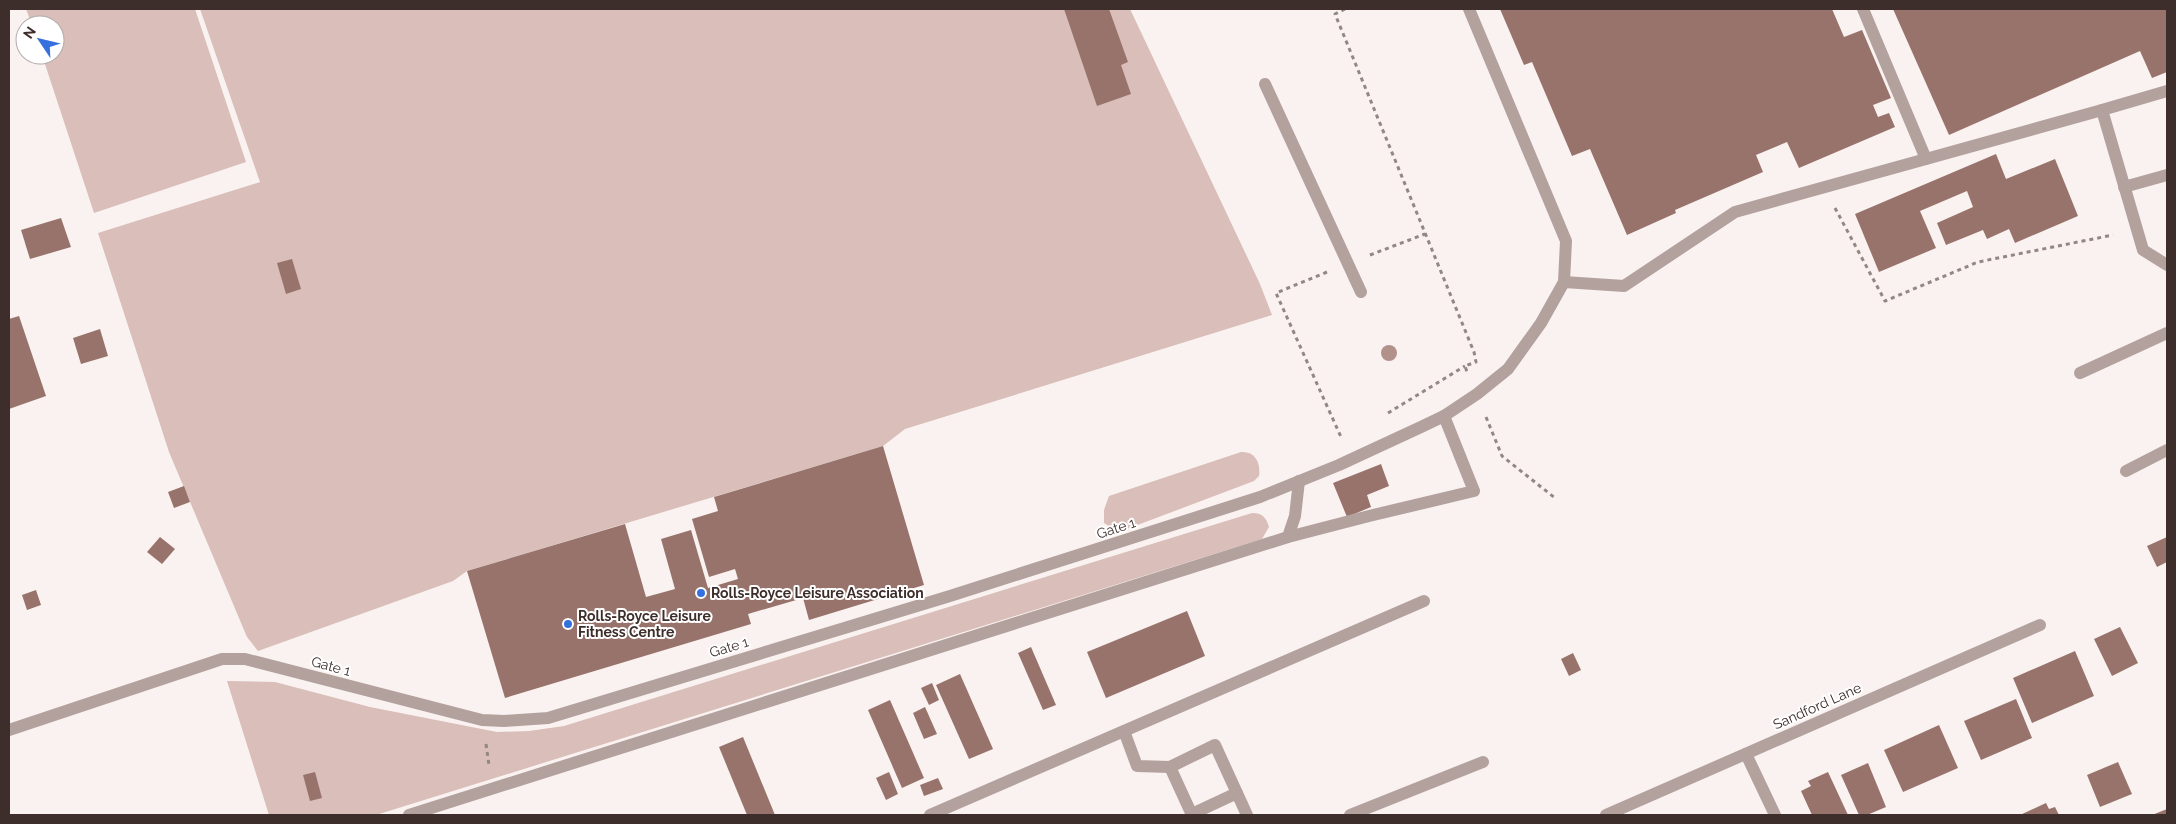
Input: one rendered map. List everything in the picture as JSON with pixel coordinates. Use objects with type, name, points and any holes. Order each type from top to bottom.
[{"type":"street","points":[[1469,9],[1566,241],[1564,282],[1624,286],[1735,212],[2167,91]]},
{"type":"street","points":[[1863,9],[1926,159]]},
{"type":"street","points":[[1265,84],[1361,292]]},
{"type":"street","points":[[2102,110],[2142,250],[2167,264]]},
{"type":"street","points":[[2124,187],[2167,175]]},
{"type":"street","name":"Gate 1","points":[[9,730],[222,659],[245,659],[482,720],[504,721],[548,718],[570,713],[1124,542],[1260,497],[1338,465],[1444,416],[1508,369],[1541,323],[1564,282]]},
{"type":"street","points":[[2080,373],[2167,333]]},
{"type":"street","points":[[409,815],[1288,538],[1474,491],[1444,416]]},
{"type":"street","points":[[2126,470],[2167,450]]},
{"type":"street","points":[[1288,538],[1295,516],[1299,481]]},
{"type":"street","points":[[930,815],[1424,601]]},
{"type":"street","name":"Sandford Lane","points":[[1606,815],[2040,626]]},
{"type":"street","points":[[1124,731],[1137,766],[1170,767],[1215,745],[1248,815]]},
{"type":"street","points":[[1746,754],[1774,815]]},
{"type":"street","points":[[1350,815],[1483,762]]},
{"type":"street","points":[[1170,767],[1192,815],[1237,793]]},
{"type":"path","points":[[1343,440],[1276,293],[1425,234],[1335,14],[1345,9]]},
{"type":"path","points":[[1825,187],[1885,301],[1978,262],[2137,230]]},
{"type":"path","points":[[1381,417],[1465,366]]},
{"type":"shaded area","points":[[26,9],[195,9],[246,162],[94,213],[45,65],[65,65],[65,15],[28,15]]},
{"type":"shaded area","points":[[200,9],[1130,9],[1260,284],[1272,315],[905,429],[883,446],[467,571],[453,581],[258,651],[247,637],[169,452],[98,233],[260,182]]},
{"type":"shaded area","points":[[1241,452],[1250,454],[1258,462],[1259,476],[1254,481],[1119,532],[1104,523],[1104,510],[1109,496]]},
{"type":"shaded area","points":[[1252,513],[1261,515],[1268,524],[1269,527],[1262,539],[376,815],[269,815],[227,681],[275,682],[370,707],[497,732],[529,731],[564,726]]},
{"type":"building","points":[[1064,9],[1109,9],[1128,62],[1121,65],[1131,94],[1097,106]]},
{"type":"building","points":[[1500,9],[1832,9],[1844,37],[1862,30],[1891,98],[1873,105],[1878,117],[1889,113],[1895,127],[1799,168],[1787,142],[1756,155],[1763,172],[1675,210],[1676,213],[1627,235],[1590,149],[1572,156],[1532,62],[1524,65]]},
{"type":"building","points":[[1893,9],[2167,9],[2167,72],[2152,78],[2140,51],[1949,135]]},
{"type":"building","points":[[1996,154],[2006,179],[2055,159],[2078,216],[2015,243],[2009,229],[1987,239],[1983,230],[1946,245],[1937,223],[1973,207],[1967,191],[1920,211],[1936,248],[1879,272],[1855,214]]},
{"type":"building","points":[[61,218],[71,247],[30,259],[21,230]]},
{"type":"building","points":[[292,259],[301,289],[286,294],[277,263]]},
{"type":"building","points":[[19,316],[46,396],[9,409],[9,319]]},
{"type":"building","points":[[100,329],[108,356],[81,364],[73,338]]},
{"type":"building","points":[[883,446],[924,585],[809,620],[803,598],[748,614],[751,624],[505,698],[467,571],[625,524],[646,597],[675,589],[661,539],[691,530],[708,588],[738,579],[735,569],[709,577],[692,519],[718,511],[714,497]]},
{"type":"building","points":[[1381,464],[1389,486],[1367,495],[1371,507],[1347,517],[1333,483]]},
{"type":"building","points":[[184,486],[190,502],[174,508],[168,492]]},
{"type":"building","points":[[160,537],[175,549],[162,564],[147,552]]},
{"type":"building","points":[[2167,537],[2167,562],[2157,567],[2147,546]]},
{"type":"building","points":[[36,590],[41,605],[27,610],[22,595]]},
{"type":"building","points":[[1187,611],[1205,656],[1106,698],[1087,652]]},
{"type":"building","points":[[2120,627],[2138,663],[2112,676],[2094,639]]},
{"type":"building","points":[[1031,647],[1056,705],[1043,710],[1018,653]]},
{"type":"building","points":[[2075,651],[2094,696],[2032,723],[2013,678]]},
{"type":"building","points":[[1573,653],[1581,670],[1569,676],[1561,659]]},
{"type":"building","points":[[960,674],[993,749],[969,759],[936,685]]},
{"type":"building","points":[[932,683],[939,700],[929,705],[921,688]]},
{"type":"building","points":[[2016,699],[2032,738],[1981,760],[1964,721]]},
{"type":"building","points":[[890,700],[924,778],[902,788],[868,710]]},
{"type":"building","points":[[925,707],[937,734],[924,739],[913,713]]},
{"type":"building","points":[[1939,725],[1958,768],[1903,792],[1884,750]]},
{"type":"building","points":[[743,737],[775,815],[747,815],[719,747]]},
{"type":"building","points":[[2118,762],[2132,794],[2100,807],[2087,775]]},
{"type":"building","points":[[1868,763],[1886,807],[1867,815],[1859,815],[1841,775]]},
{"type":"building","points":[[315,772],[322,798],[310,801],[303,775]]},
{"type":"building","points":[[889,772],[898,794],[886,800],[876,778]]},
{"type":"building","points":[[1828,772],[1848,815],[1812,815],[1801,791],[1811,786],[1808,781]]},
{"type":"building","points":[[938,778],[943,789],[924,796],[920,785]]},
{"type":"building","points":[[2046,803],[2049,809],[2055,807],[2059,815],[2020,815]]},
{"type":"building","points":[[2167,809],[2167,815],[2152,815]]},
{"type":"place","name":"Rolls-Royce Leisure Association","points":[[701,593]]},
{"type":"place","name":"Rolls-Royce Leisure Fitness Centre","points":[[568,624]]}]
